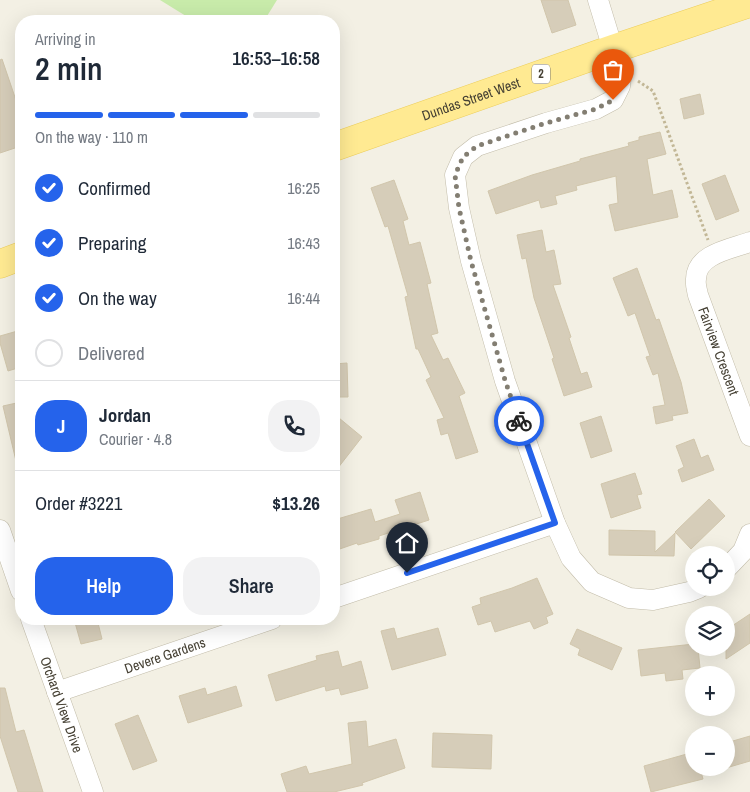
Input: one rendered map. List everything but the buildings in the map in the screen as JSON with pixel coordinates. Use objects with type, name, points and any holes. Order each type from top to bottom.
[{"type":"main road","name":"Dundas Street West","points":[[340,146],[617,59],[750,3]]},
{"type":"main road","points":[[0,264],[15,258]]},
{"type":"street","points":[[598,0],[617,59],[620,86],[613,100],[596,109],[477,146],[463,157],[455,175],[459,208],[471,261],[505,380],[555,523],[571,558],[592,582],[629,598],[653,600],[685,593]]},
{"type":"street","points":[[713,254],[750,242]]},
{"type":"street","name":"Fairview Crescent","points":[[713,254],[699,267],[696,279],[698,295],[750,436]]},
{"type":"street","points":[[340,596],[555,523]]},
{"type":"street","points":[[0,530],[15,573]]},
{"type":"street","points":[[735,560],[743,552],[750,534]]},
{"type":"street","name":"Orchard View Drive","points":[[33,625],[93,792]]},
{"type":"street","name":"Devere Gardens","points":[[56,692],[254,625]]},
{"type":"path","points":[[617,59],[653,91],[713,254]]},
{"type":"green space","points":[[160,0],[277,0],[268,15],[184,15]]},
{"type":"way so far","points":[[519,421],[505,380],[471,261],[459,208],[455,175],[463,157],[477,146],[506,135],[596,109],[613,100]]},
{"type":"route","points":[[407,573],[555,523],[519,421]]}]
